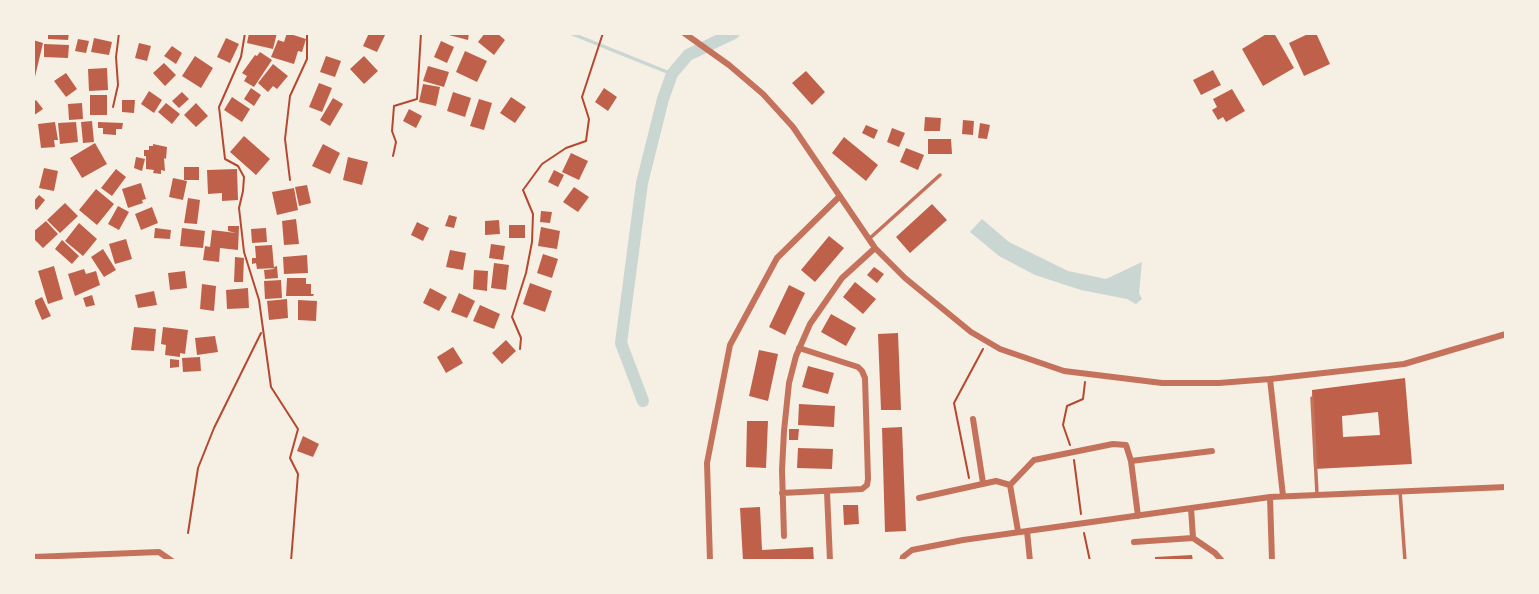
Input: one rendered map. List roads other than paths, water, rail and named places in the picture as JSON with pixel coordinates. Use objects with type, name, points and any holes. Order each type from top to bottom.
[{"type":"street","points":[[684,33],[729,65],[779,111],[793,127],[875,248],[905,278],[971,332],[1000,349],[1064,371],[1162,383],[1219,383],[1404,365],[1506,334]]},
{"type":"street","points":[[710,561],[707,463],[730,345],[777,258],[839,197]]},
{"type":"street","points":[[784,536],[784,431],[789,383],[799,348],[810,324],[842,278],[875,248]]},
{"type":"street","points":[[782,493],[862,489],[867,485],[864,378],[858,367],[799,348]]},
{"type":"street","points":[[1270,379],[1283,496]]},
{"type":"street","points":[[973,419],[984,483]]},
{"type":"street","points":[[1010,485],[1034,460],[1113,444],[1126,445],[1131,461],[1138,516]]},
{"type":"street","points":[[1131,461],[1212,451]]},
{"type":"street","points":[[919,498],[996,481],[1010,485]]},
{"type":"street","points":[[1010,485],[1018,531]]},
{"type":"street","points":[[902,561],[912,550],[1018,531],[1270,497],[1506,488]]},
{"type":"street","points":[[827,492],[830,561]]},
{"type":"street","points":[[1270,497],[1272,561]]},
{"type":"street","points":[[1191,508],[1193,538]]},
{"type":"street","points":[[1027,531],[1030,561]]},
{"type":"street","points":[[1134,542],[1193,538],[1222,561]]},
{"type":"street","points":[[33,557],[159,552],[172,561]]},
{"type":"lane","points":[[869,239],[940,175]]},
{"type":"lane","points":[[1312,398],[1317,494]]},
{"type":"lane","points":[[1400,491],[1405,561]]},
{"type":"waterway","points":[[570,33],[672,74]]},
{"type":"waterway","points":[[643,401],[621,343],[642,183],[672,74],[688,55],[734,33]]}]
